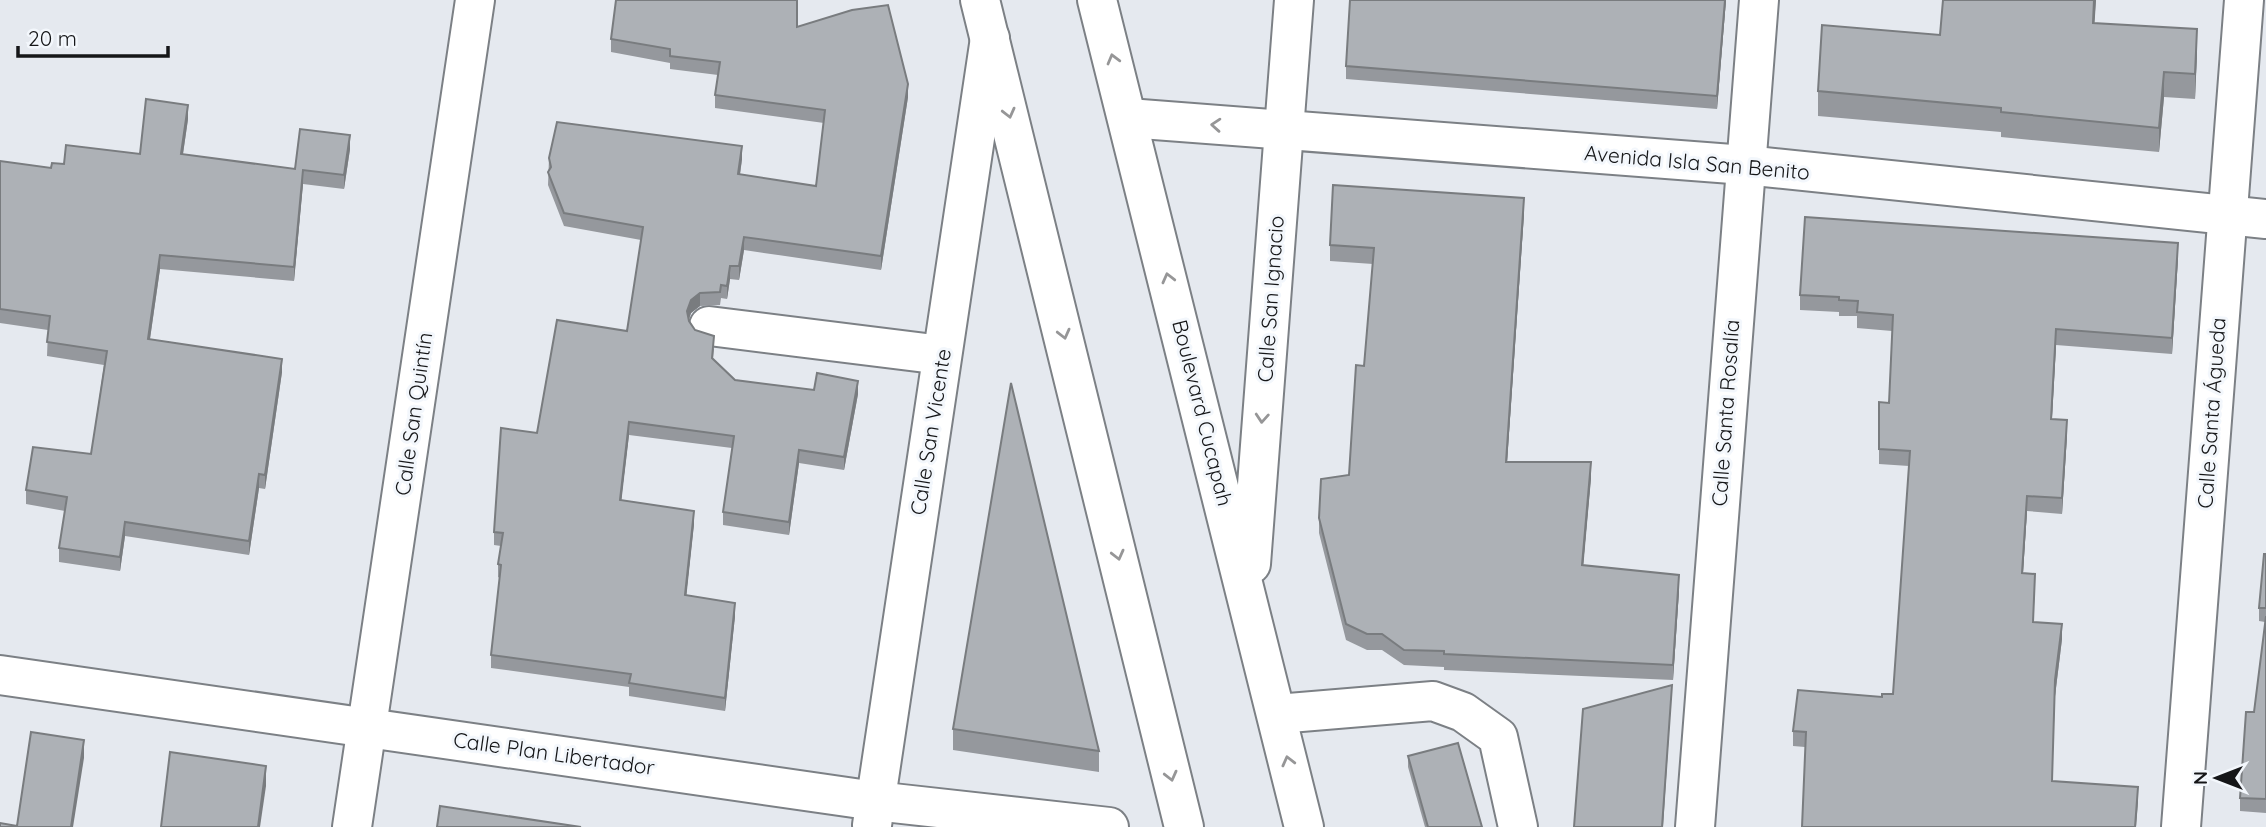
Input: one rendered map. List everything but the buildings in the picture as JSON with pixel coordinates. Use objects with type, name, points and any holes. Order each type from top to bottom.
[{"type":"street","name":"Calle San Quintín","points":[[352,827],[475,0]]},
{"type":"street","points":[[980,0],[1184,827]]},
{"type":"street","name":"Boulevard Cucapah","points":[[1097,0],[1304,827]]},
{"type":"street","name":"Calle San Ignacio","points":[[1248,597],[1294,0]]},
{"type":"street","name":"Calle Santa Rosalía","points":[[1695,827],[1759,0]]},
{"type":"street","name":"Calle Santa Águeda","points":[[2181,827],[2244,0]]},
{"type":"street","name":"Calle San Vicente","points":[[873,814],[990,38]]},
{"type":"street","name":"Avenida Isla San Benito","points":[[1128,118],[1745,165],[2266,219]]},
{"type":"street","points":[[709,326],[942,355]]},
{"type":"street","name":"Calle Plan Libertador","points":[[0,676],[368,727],[873,814],[1109,827]]},
{"type":"street","points":[[1277,714],[1433,701],[1463,712],[1498,737],[1518,827]]}]
